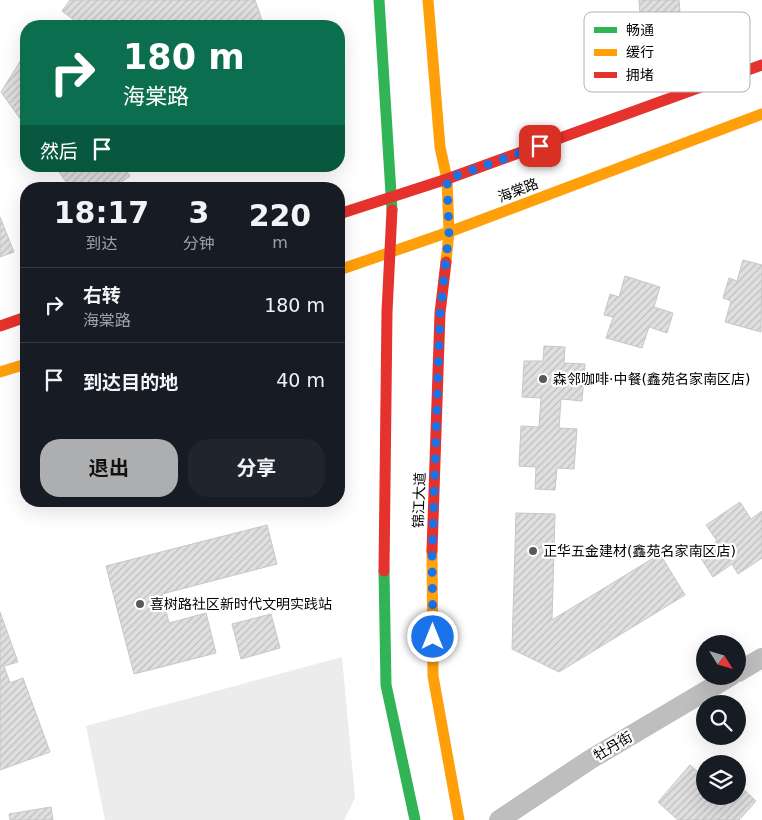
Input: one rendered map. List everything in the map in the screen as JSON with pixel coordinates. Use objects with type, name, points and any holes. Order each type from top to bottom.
[{"type":"main road","points":[[380,0],[392,197],[389,253],[384,563],[386,685],[415,820]]},
{"type":"main road","name":"锦江大道","points":[[428,0],[440,147],[447,179],[449,232],[440,314],[432,558],[433,676],[459,820]]},
{"type":"main road","points":[[750,70],[762,66]]},
{"type":"main road","points":[[345,212],[447,179],[690,92]]},
{"type":"main road","name":"海棠路","points":[[345,268],[449,232],[762,114]]},
{"type":"main road","points":[[0,326],[20,319]]},
{"type":"main road","points":[[0,372],[20,366]]},
{"type":"street","points":[[746,667],[762,658]]},
{"type":"street","name":"牡丹街","points":[[499,820],[591,759],[716,685]]},
{"type":"shaded area","points":[[342,657],[355,798],[344,820],[105,820],[86,726]]},
{"type":"building","points":[[70,0],[255,0],[262,20],[122,20],[119,18],[118,20],[74,20],[62,11]]},
{"type":"building","points":[[639,0],[679,0],[680,12],[640,12]]},
{"type":"building","points":[[20,62],[20,119],[1,92]]},
{"type":"building","points":[[59,172],[127,172],[130,176],[122,182],[66,182]]},
{"type":"building","points":[[0,217],[14,252],[0,257]]},
{"type":"building","points":[[743,260],[762,265],[761,332],[725,322],[731,301],[723,298],[729,278],[737,281]]},
{"type":"building","points":[[625,276],[660,287],[654,307],[673,313],[667,333],[649,327],[642,348],[606,338],[613,317],[604,315],[610,294],[619,297]]},
{"type":"building","points":[[544,346],[565,347],[564,363],[585,364],[582,401],[561,399],[559,428],[577,429],[574,469],[557,468],[555,490],[535,489],[536,467],[519,466],[521,426],[539,427],[541,398],[522,397],[524,361],[543,361]]},
{"type":"building","points":[[740,502],[751,519],[762,511],[762,558],[738,574],[732,564],[713,577],[698,554],[717,541],[706,525]]},
{"type":"building","points":[[516,513],[555,514],[552,620],[660,554],[685,595],[559,672],[512,649]]},
{"type":"building","name":"喜树路社区新时代文明实践站","points":[[267,525],[277,564],[162,594],[169,623],[206,613],[216,653],[134,674],[106,566]]},
{"type":"building","points":[[0,612],[18,662],[4,666],[10,683],[23,678],[50,752],[0,770]]},
{"type":"building","points":[[271,614],[280,648],[241,659],[232,624]]},
{"type":"building","points":[[690,765],[696,770],[696,805],[746,805],[746,792],[756,801],[739,820],[678,820],[658,802]]},
{"type":"building","points":[[51,807],[53,820],[10,820],[9,814]]},
{"type":"traffic: fast","points":[[379,0],[392,210]]},
{"type":"traffic: fast","points":[[384,571],[386,685],[415,820]]},
{"type":"traffic: slow","points":[[428,0],[440,147],[447,179],[449,232],[446,262]]},
{"type":"traffic: slow","points":[[345,268],[449,232],[762,114]]},
{"type":"traffic: slow","points":[[0,372],[20,366]]},
{"type":"traffic: slow","points":[[432,551],[433,676],[459,820]]},
{"type":"traffic: jam","points":[[750,69],[762,65]]},
{"type":"traffic: jam","points":[[345,212],[447,179],[687,92]]},
{"type":"traffic: jam","points":[[384,571],[387,312],[392,210]]},
{"type":"traffic: jam","points":[[432,551],[440,313],[446,262]]},
{"type":"traffic: jam","points":[[0,326],[20,319]]},
{"type":"place","name":"森邻咖啡·中餐(鑫苑名家南区店)","points":[[543,379]]},
{"type":"place","name":"正华五金建材(鑫苑名家南区店)","points":[[533,551]]},
{"type":"place","name":"喜树路社区新时代文明实践站","points":[[140,604]]},
{"type":"route","points":[[433,637],[432,558],[440,314],[449,232],[447,179],[540,146]]}]
